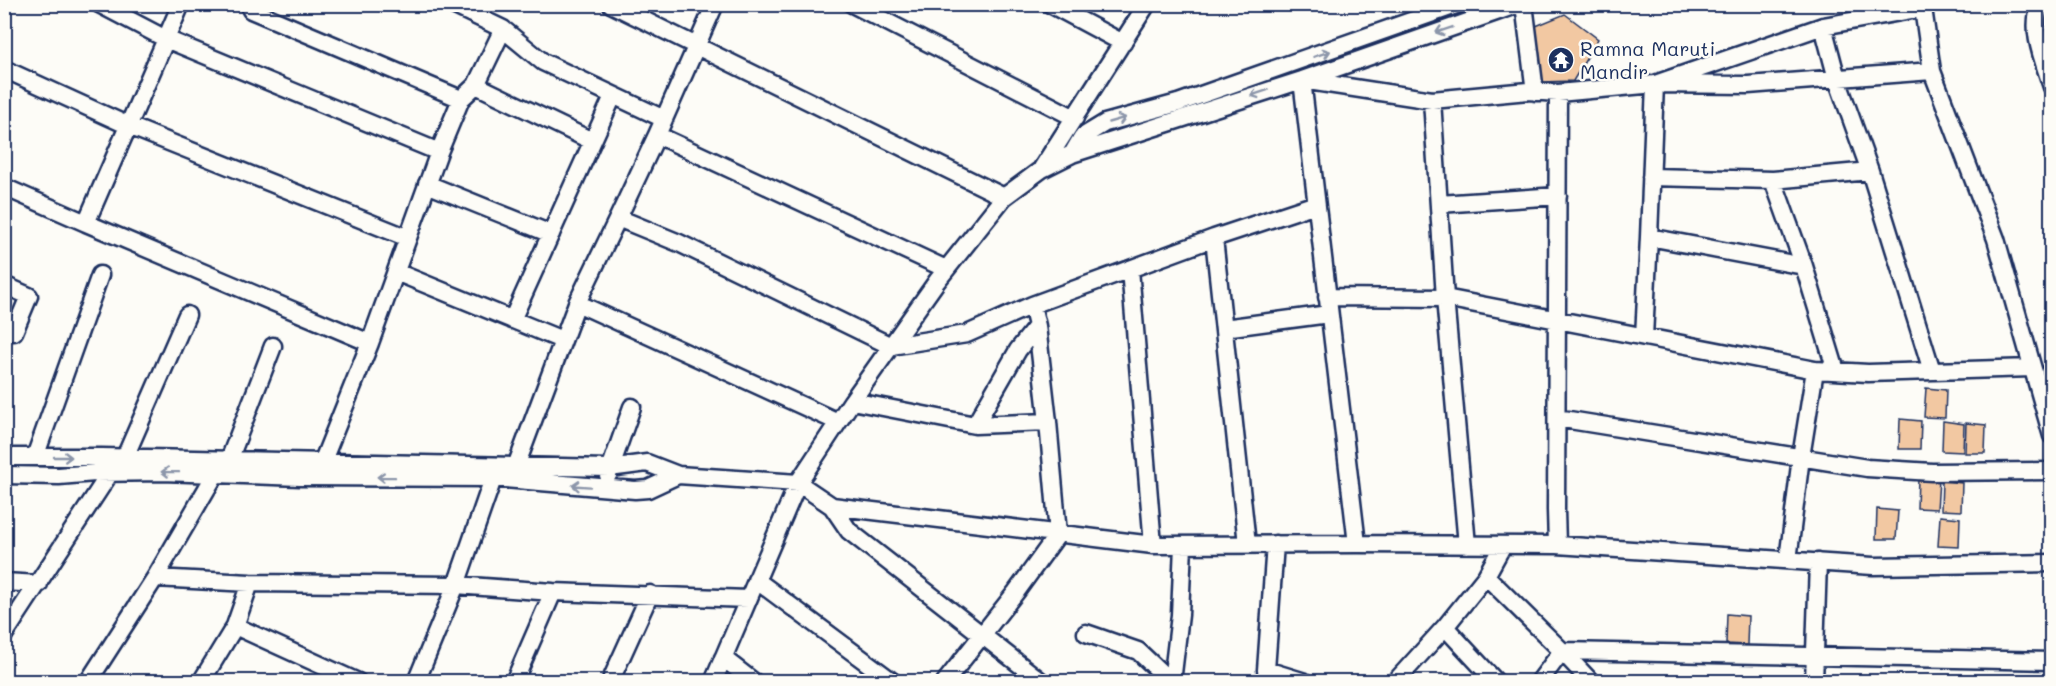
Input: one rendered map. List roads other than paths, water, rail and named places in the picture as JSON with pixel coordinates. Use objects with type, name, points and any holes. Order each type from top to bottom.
[{"type":"street","points":[[99,4],[166,39],[439,152]]},
{"type":"street","points":[[86,223],[181,4]]},
{"type":"street","points":[[451,4],[503,29],[543,62],[664,119]]},
{"type":"street","points":[[611,4],[1004,197]]},
{"type":"street","points":[[416,681],[577,303],[657,135],[715,4]]},
{"type":"street","points":[[852,4],[1075,118]]},
{"type":"street","points":[[1050,4],[1123,43]]},
{"type":"street","points":[[1042,169],[1147,4]]},
{"type":"street","points":[[713,681],[798,483],[852,401],[946,269],[1004,197],[1042,169],[1072,154],[1302,80],[1519,4]]},
{"type":"street","points":[[1524,4],[1535,92]]},
{"type":"street","points":[[2041,4],[2037,13],[2037,36],[2052,87]]},
{"type":"street","points":[[1072,154],[1082,137],[1105,123],[1179,103],[1455,5]]},
{"type":"street","points":[[248,6],[461,99]]},
{"type":"street","points":[[1655,84],[1823,26],[1924,6],[1932,71],[1996,239],[2052,436]]},
{"type":"street","points":[[1823,26],[1837,80],[1870,171],[1932,371]]},
{"type":"street","points":[[322,463],[370,343],[427,184],[461,99],[476,85],[503,29]]},
{"type":"street","points":[[4,69],[129,126],[408,238]]},
{"type":"street","points":[[1302,80],[1432,100],[1535,92],[1558,93],[1655,84],[1748,85],[1837,80],[1932,71]]},
{"type":"street","points":[[1302,80],[1357,544]]},
{"type":"street","points":[[1644,337],[1655,84]]},
{"type":"street","points":[[476,85],[592,141]]},
{"type":"street","points":[[1557,545],[1558,93]]},
{"type":"street","points":[[512,320],[613,96]]},
{"type":"street","points":[[1432,100],[1445,298],[1467,544]]},
{"type":"street","points":[[657,135],[946,269]]},
{"type":"street","points":[[1652,177],[1773,180],[1870,171]]},
{"type":"street","points":[[1773,180],[1804,266],[1836,371]]},
{"type":"street","points":[[427,184],[551,234]]},
{"type":"street","points":[[4,187],[370,343]]},
{"type":"street","points":[[1439,204],[1558,196]]},
{"type":"street","points":[[618,218],[679,243],[891,346],[968,334],[1032,305],[1214,238],[1316,204]]},
{"type":"street","points":[[1649,237],[1804,266]]},
{"type":"street","points":[[1214,238],[1247,544]]},
{"type":"street","points":[[1130,269],[1153,545]]},
{"type":"street","points":[[396,272],[562,340]]},
{"type":"street","points":[[35,457],[100,275]]},
{"type":"street","points":[[4,285],[29,296],[14,332]]},
{"type":"street","points":[[1224,328],[1328,305],[1445,298],[1815,370],[1868,373],[2032,368]]},
{"type":"street","points":[[577,303],[838,422]]},
{"type":"street","points":[[945,681],[1016,592],[1058,534],[1048,422],[1037,326],[1032,305]]},
{"type":"street","points":[[125,457],[187,315]]},
{"type":"street","points":[[975,425],[1018,350],[1037,326]]},
{"type":"street","points":[[230,460],[273,346]]},
{"type":"street","points":[[1788,560],[1815,370]]},
{"type":"street","points":[[852,401],[975,425],[1048,422]]},
{"type":"street","points":[[606,488],[609,468],[632,407]]},
{"type":"street","points":[[1557,418],[1867,468],[1932,472],[2052,471]]},
{"type":"street","points":[[4,457],[230,460],[264,468],[504,473],[646,464],[678,475],[798,483],[832,506],[849,531],[1042,681]]},
{"type":"street","points":[[4,475],[216,473],[322,463],[504,473],[606,488],[648,489],[678,475]]},
{"type":"street","points":[[4,635],[110,473]]},
{"type":"street","points":[[88,681],[155,578],[216,473]]},
{"type":"street","points":[[832,506],[1153,545],[1557,545],[1873,566],[2052,563]]},
{"type":"street","points":[[1275,544],[1266,670],[1305,681]]},
{"type":"street","points":[[1172,681],[1180,615],[1183,545]]},
{"type":"street","points":[[1395,681],[1445,627],[1486,576],[1503,545]]},
{"type":"street","points":[[1814,681],[1818,562]]},
{"type":"street","points":[[1486,576],[1591,681]]},
{"type":"street","points":[[155,578],[250,583],[456,585],[553,592],[748,599]]},
{"type":"street","points":[[756,580],[893,681]]},
{"type":"street","points":[[4,582],[39,584]]},
{"type":"street","points":[[201,681],[235,626],[250,583]]},
{"type":"street","points":[[514,681],[553,592]]},
{"type":"street","points":[[610,681],[650,594]]},
{"type":"street","points":[[235,626],[358,681]]},
{"type":"street","points":[[1445,627],[1496,681]]},
{"type":"street","points":[[1086,633],[1138,651],[1172,681]]},
{"type":"street","points":[[1562,651],[2052,661]]},
{"type":"street","points":[[1539,681],[1562,651]]},
{"type":"street","points":[[723,658],[754,681]]},
{"type":"place","name":"Ramna Maruti Mandir","points":[[1561,60]]}]
